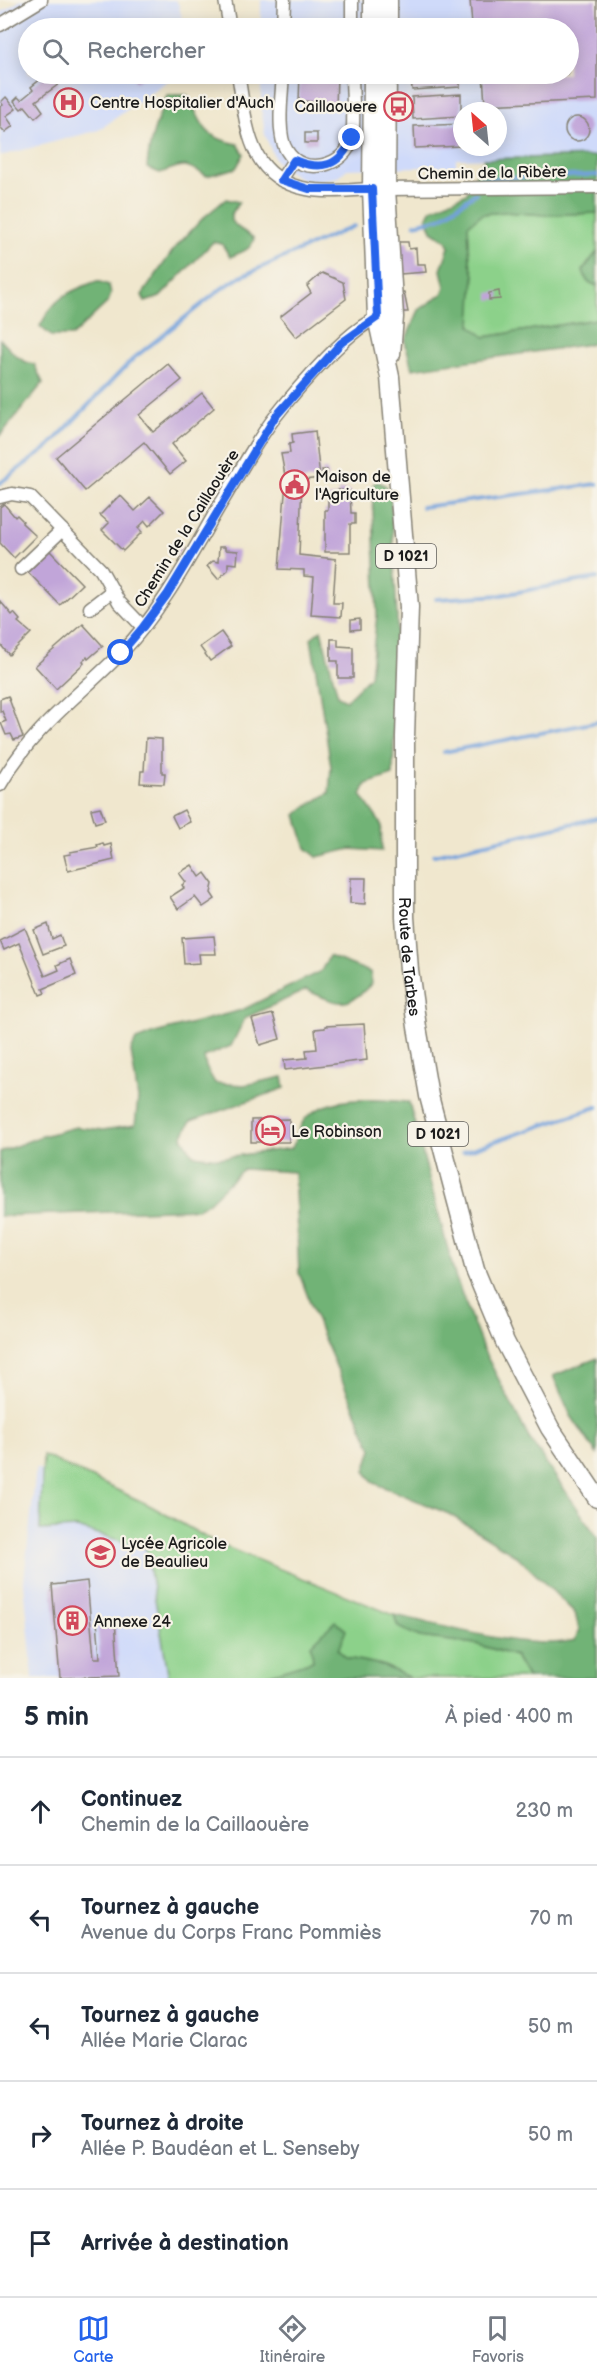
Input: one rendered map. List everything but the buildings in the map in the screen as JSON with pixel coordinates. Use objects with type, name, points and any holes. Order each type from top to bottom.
[{"type":"main road","points":[[373,0],[373,18]]},
{"type":"main road","points":[[388,0],[388,18]]},
{"type":"main road","name":"D 1021","points":[[374,84],[386,317]]},
{"type":"main road","name":"D 1021","points":[[379,189],[386,84]]},
{"type":"main road","name":"Route de Tarbes","points":[[386,317],[409,607],[405,737],[405,917],[409,970],[429,1096],[475,1270],[501,1332],[550,1428],[597,1498]]},
{"type":"street","points":[[0,25],[41,0]]},
{"type":"street","points":[[225,0],[228,18]]},
{"type":"street","points":[[283,18],[284,0]]},
{"type":"street","points":[[352,0],[352,18]]},
{"type":"street","points":[[240,84],[253,148],[264,166],[281,180],[294,160]]},
{"type":"street","points":[[283,84],[282,139],[286,151],[294,160],[311,167],[330,164],[340,158],[347,149],[352,138],[352,84]]},
{"type":"street","name":"Chemin de la Ribère","points":[[281,180],[309,189],[597,187]]},
{"type":"street","name":"Chemin de la Caillaouère","points":[[0,785],[37,732],[64,704],[121,653],[167,595],[275,417],[341,343],[386,317]]},
{"type":"street","points":[[0,497],[12,494],[30,497],[102,570],[119,602],[143,627]]},
{"type":"street","points":[[21,569],[62,530]]},
{"type":"street","points":[[90,608],[112,591]]},
{"type":"shaded area","name":"Centre Hospitalier d'Auch","points":[[21,0],[176,0],[182,18],[18,18],[18,84],[163,84],[99,130],[0,156],[0,13]]},
{"type":"shaded area","points":[[261,0],[597,0],[597,156],[456,159],[456,166],[347,169],[338,177],[317,181],[301,179],[281,167],[265,135],[261,84],[579,84],[579,18],[261,18]]},
{"type":"shaded area","name":"Lycée Agricole de Beaulieu","points":[[36,1468],[165,1524],[209,1678],[33,1678],[24,1581]]},
{"type":"green space","points":[[167,95],[187,95],[210,133],[238,144],[244,154],[236,168],[207,176],[184,166],[160,173],[147,168],[152,139]]},
{"type":"green space","points":[[597,156],[597,213],[546,215],[504,212],[482,214],[468,225],[470,262],[474,275],[471,326],[485,337],[597,319],[597,343],[412,369],[405,341],[419,310],[442,294],[445,287],[441,270],[449,247],[446,240],[432,231],[427,217],[432,209],[467,193],[484,159]]},
{"type":"green space","points":[[226,199],[239,202],[231,215],[231,221],[254,238],[251,245],[230,257],[222,244],[213,242],[160,297],[145,302],[142,295],[174,249],[203,218]]},
{"type":"green space","points":[[504,212],[546,215],[597,213],[597,252],[583,270],[587,281],[597,286],[597,319],[484,337],[470,326],[474,275],[470,262],[468,225],[482,214]]},
{"type":"green space","points":[[597,252],[597,286],[587,281],[583,270]]},
{"type":"green space","points":[[97,281],[109,285],[111,294],[108,302],[72,336],[51,336],[40,326],[51,308],[63,297]]},
{"type":"green space","points":[[0,339],[19,358],[34,364],[43,383],[0,436]]},
{"type":"green space","points":[[377,481],[386,486],[391,499],[397,618],[393,775],[366,784],[361,795],[381,824],[382,851],[350,849],[317,857],[306,848],[296,815],[329,793],[331,767],[311,638],[321,630],[338,696],[346,700],[370,676],[377,615],[372,486]]},
{"type":"green space","points":[[329,956],[370,972],[372,983],[348,1001],[334,1001],[306,990],[245,1018],[231,1046],[204,1057],[206,1067],[215,1083],[244,1085],[283,1077],[285,1088],[191,1121],[182,1137],[193,1155],[219,1158],[292,1148],[303,1122],[320,1108],[344,1101],[358,1100],[409,1102],[455,1276],[484,1351],[529,1438],[597,1537],[597,1678],[528,1678],[515,1656],[476,1644],[420,1637],[398,1627],[394,1615],[485,1636],[534,1643],[575,1640],[579,1629],[575,1613],[517,1556],[449,1514],[374,1483],[365,1471],[372,1449],[322,1334],[299,1273],[294,1172],[243,1169],[208,1203],[197,1209],[0,1216],[0,1152],[39,1137],[76,1127],[103,1130],[135,1125],[138,1099],[131,1051],[136,1040],[242,1010],[321,971]]},
{"type":"green space","points":[[597,1358],[597,1454],[571,1416],[553,1376]]},
{"type":"green space","points":[[43,1455],[151,1506],[216,1543],[394,1615],[398,1627],[420,1637],[476,1644],[515,1656],[528,1678],[410,1678],[382,1665],[347,1658],[338,1651],[257,1678],[169,1678],[146,1548],[77,1528],[40,1530]]},
{"type":"green space","points":[[335,1621],[346,1630],[338,1650],[347,1658],[382,1665],[410,1678],[257,1678],[313,1661],[311,1645]]},
{"type":"waterway","points":[[479,179],[597,175]]},
{"type":"waterway","points":[[415,224],[440,218],[476,193]]},
{"type":"waterway","points":[[0,483],[47,448],[134,358],[221,289],[240,277],[354,226]]},
{"type":"waterway","points":[[422,507],[597,484]]},
{"type":"waterway","points":[[436,599],[501,595],[597,578]]},
{"type":"waterway","points":[[444,752],[597,722]]},
{"type":"waterway","points":[[434,855],[597,818]]},
{"type":"waterway","points":[[463,1152],[597,1107]]},
{"type":"place","name":"Centre Hospitalier d'Auch","points":[[69,102]]},
{"type":"place","name":"Caillaouere","points":[[398,106]]},
{"type":"place","name":"Maison de l'Agriculture","points":[[294,485]]},
{"type":"place","name":"Le Robinson","points":[[270,1131]]},
{"type":"place","name":"Lycée Agricole de Beaulieu","points":[[100,1552]]},
{"type":"place","name":"Annexe 24","points":[[73,1621]]},
{"type":"route","points":[[121,653],[167,595],[258,441],[275,417],[341,343],[369,321],[378,317],[372,189],[309,189],[281,180],[294,160],[311,167],[330,164],[340,158],[352,138]]}]
